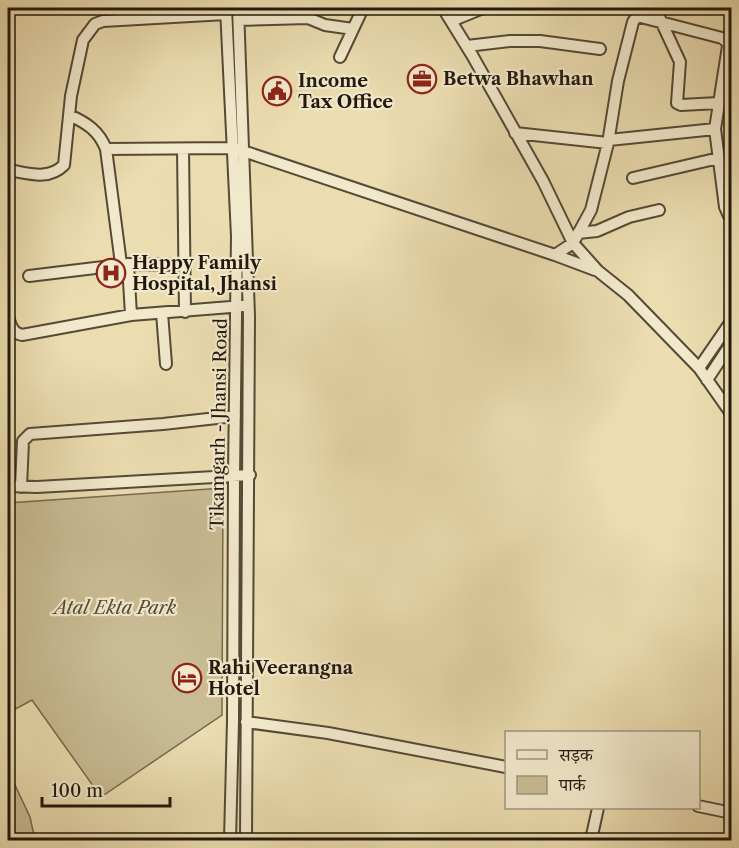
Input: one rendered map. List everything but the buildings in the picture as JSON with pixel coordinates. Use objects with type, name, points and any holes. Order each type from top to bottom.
[{"type":"street","name":"Tikamgarh - Jhansi Road","points":[[230,840],[239,150],[238,8]]},
{"type":"street","points":[[340,57],[363,8]]},
{"type":"street","points":[[443,8],[576,238],[598,271],[628,295],[699,368],[732,415]]},
{"type":"street","points":[[451,21],[483,8]]},
{"type":"street","points":[[655,8],[680,62],[677,103],[681,105],[718,103]]},
{"type":"street","name":"Tikamgarh - Jhansi Road","points":[[226,11],[239,150],[249,306],[250,475],[246,840]]},
{"type":"street","points":[[8,170],[45,175],[57,172],[64,165],[71,96],[83,40],[95,24],[103,21],[226,11]]},
{"type":"street","points":[[576,238],[591,210],[609,141],[618,81],[635,18],[640,16],[725,39],[728,46],[715,129],[725,207],[729,216],[732,216]]},
{"type":"street","points":[[239,20],[308,18],[325,25],[353,29]]},
{"type":"street","points":[[467,46],[510,41],[540,41],[600,49]]},
{"type":"street","points":[[69,115],[87,123],[98,133],[106,149],[131,315]]},
{"type":"street","points":[[516,133],[609,141],[715,129]]},
{"type":"street","points":[[183,148],[185,312]]},
{"type":"street","points":[[106,149],[239,150],[598,271]]},
{"type":"street","points":[[633,178],[719,158]]},
{"type":"street","points":[[555,255],[576,238],[628,217],[659,210]]},
{"type":"street","points":[[28,276],[125,264],[183,265]]},
{"type":"street","points":[[8,317],[12,330],[22,335],[131,315],[249,306]]},
{"type":"street","points":[[162,313],[166,364]]},
{"type":"street","points":[[699,368],[732,320]]},
{"type":"street","points":[[707,380],[732,342]]},
{"type":"street","points":[[21,486],[23,441],[30,434],[235,416]]},
{"type":"street","points":[[8,486],[250,475]]},
{"type":"street","points":[[246,722],[327,733],[505,767]]},
{"type":"street","points":[[231,799],[247,799]]},
{"type":"street","points":[[700,806],[732,813]]},
{"type":"street","points":[[591,840],[598,809]]},
{"type":"green space","name":"Atal Ekta Park","points":[[223,488],[222,715],[101,797],[32,700],[8,713],[8,503]]},
{"type":"green space","points":[[8,770],[30,817],[35,840],[8,840]]},
{"type":"place","name":"Betwa Bhawhan","points":[[422,79]]},
{"type":"place","name":"Income Tax Office","points":[[277,91]]},
{"type":"place","name":"Happy Family Hospital, Jhansi","points":[[111,273]]},
{"type":"place","name":"Rahi Veerangna Hotel","points":[[187,678]]}]
